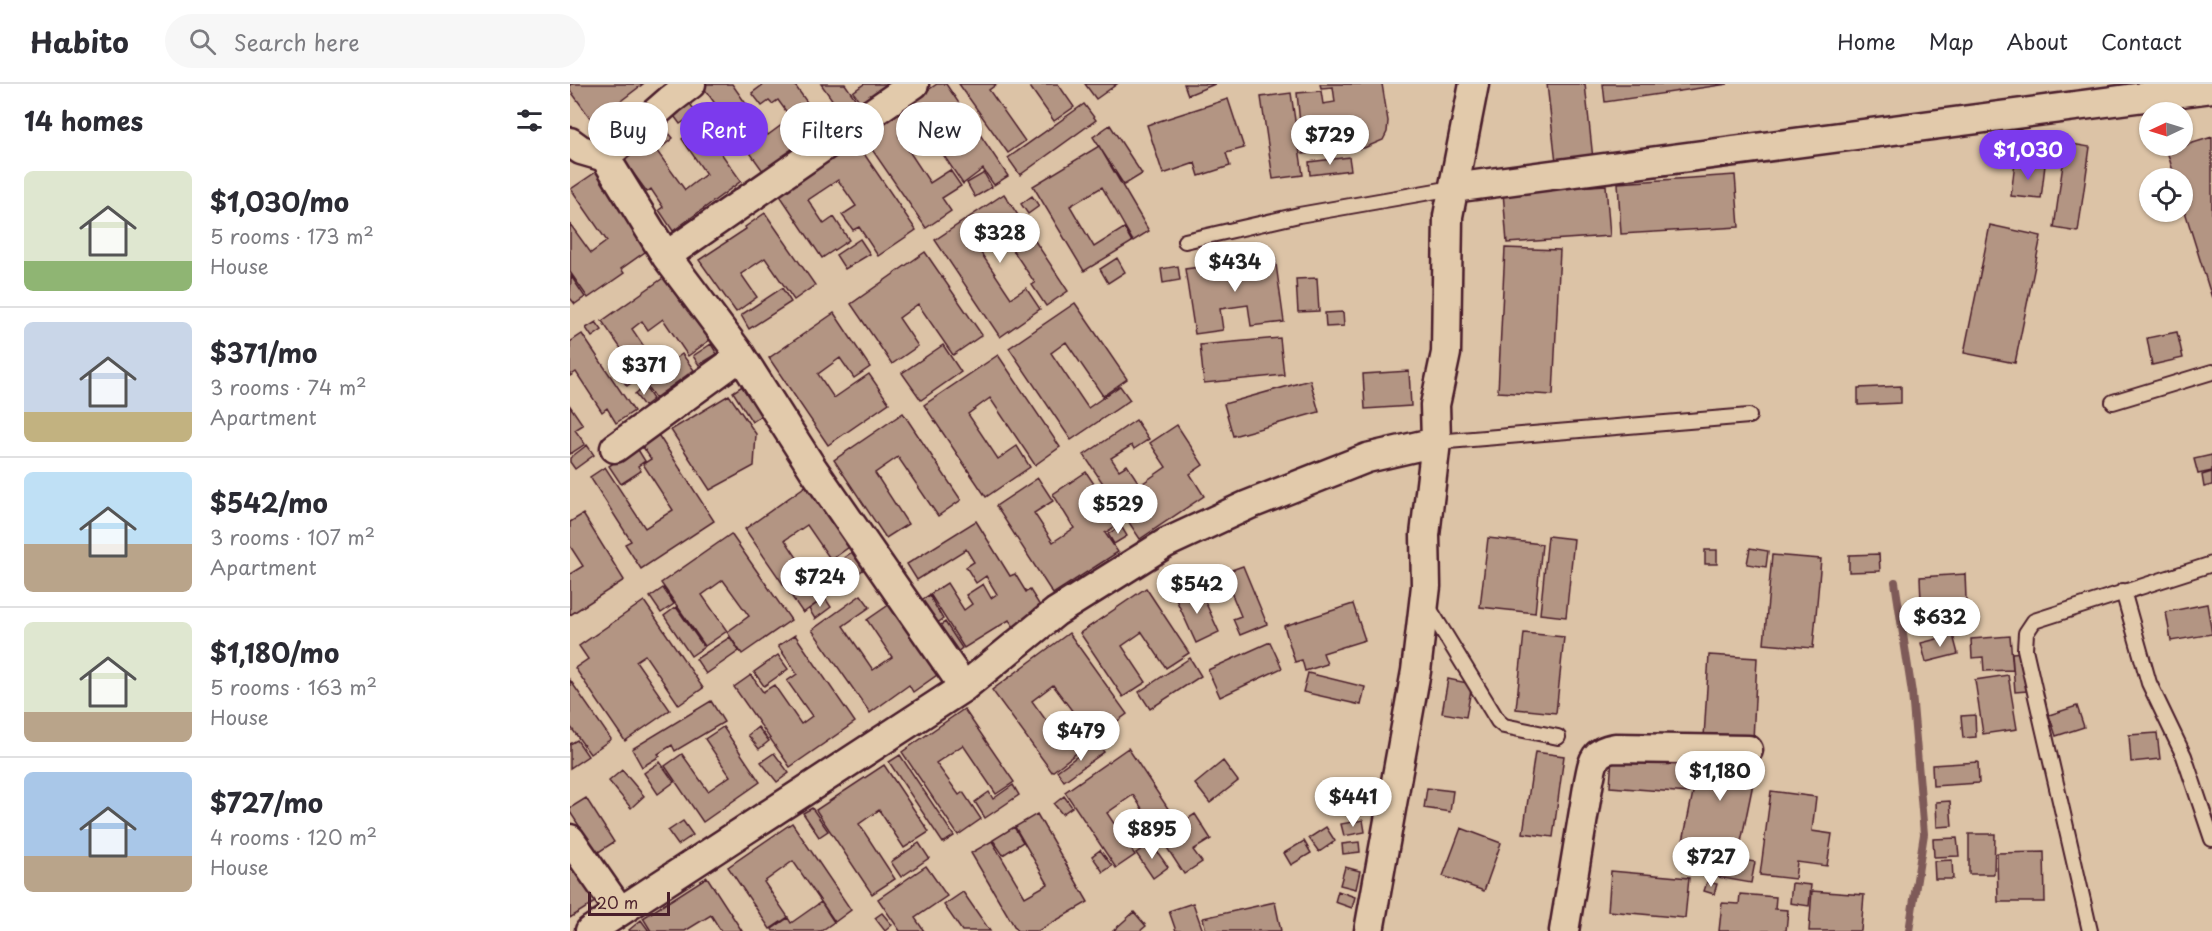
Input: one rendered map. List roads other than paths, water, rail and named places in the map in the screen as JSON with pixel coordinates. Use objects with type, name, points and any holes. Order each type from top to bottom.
[{"type":"street","points":[[605,158],[691,84]]},
{"type":"street","points":[[666,256],[914,84]]},
{"type":"street","points":[[1369,931],[1416,671],[1425,602],[1425,535],[1436,442],[1435,405],[1446,353],[1449,216],[1474,84]]},
{"type":"street","points":[[1453,188],[2212,88]]},
{"type":"street","points":[[570,142],[581,150],[605,158],[666,256],[741,356],[813,469],[964,687]]},
{"type":"street","points":[[615,448],[741,356]]},
{"type":"street","points":[[591,931],[964,687],[1056,612],[1166,543],[1248,505],[1367,458],[1436,442]]},
{"type":"street","points":[[1564,931],[1593,764],[1598,754],[1603,750],[1614,748],[1748,750]]},
{"type":"street","points":[[570,839],[620,911]]},
{"type":"lane","points":[[1185,241],[1299,215],[1453,188]]},
{"type":"lane","points":[[2113,402],[2212,372]]},
{"type":"lane","points":[[1436,442],[1749,416]]},
{"type":"lane","points":[[2090,931],[2025,649],[2026,633],[2034,621],[2212,564]]},
{"type":"lane","points":[[2122,591],[2149,683],[2184,756],[2212,839]]},
{"type":"lane","points":[[1425,602],[1498,721],[1504,726],[1558,737]]},
{"type":"waterway","points":[[1895,582],[1912,693],[1924,834],[1909,931]]}]
